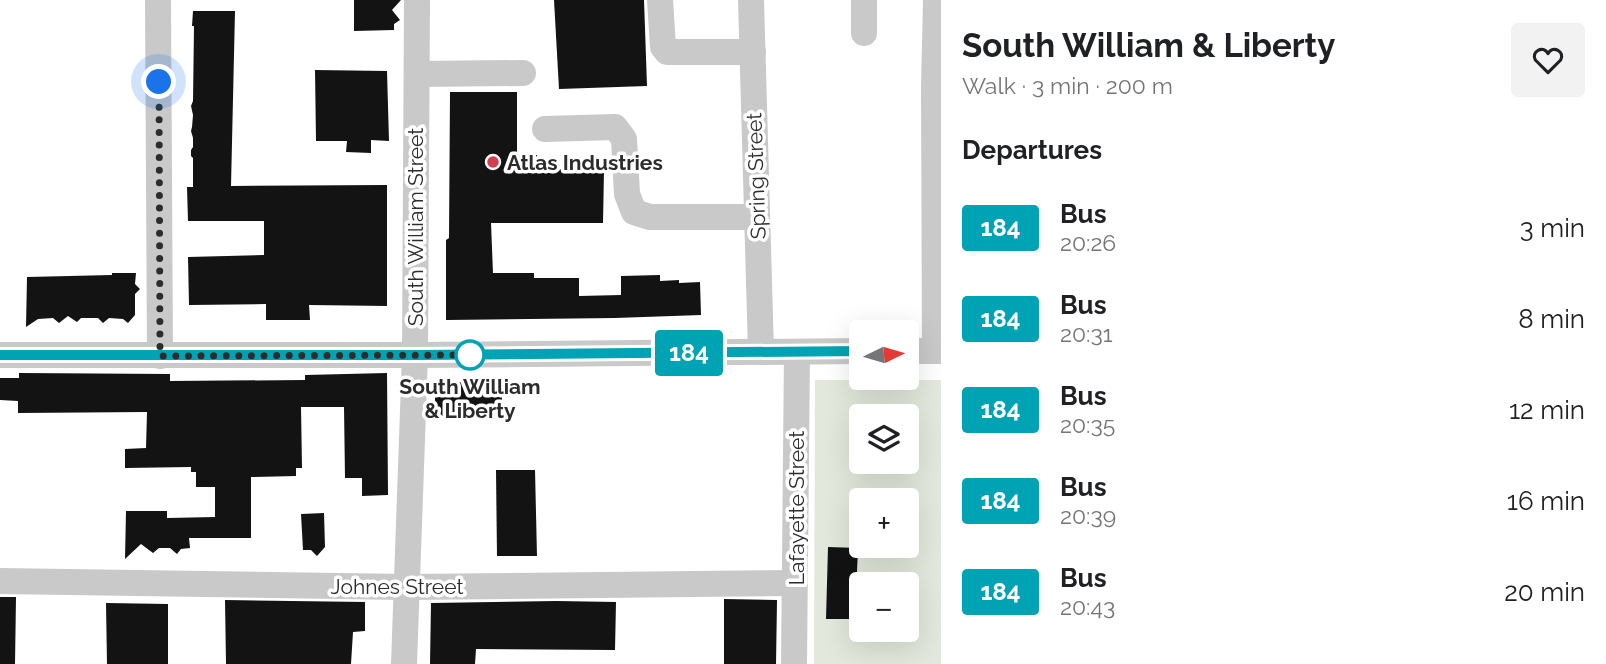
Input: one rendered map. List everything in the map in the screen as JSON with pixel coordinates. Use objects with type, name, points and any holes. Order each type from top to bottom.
[{"type":"street","points":[[158,0],[160,356]]},
{"type":"street","name":"South William Street","points":[[404,664],[415,355],[417,0]]},
{"type":"street","points":[[660,0],[663,47],[667,52],[753,52]]},
{"type":"street","name":"Spring Street","points":[[751,0],[761,352]]},
{"type":"street","points":[[864,0],[864,33]]},
{"type":"street","points":[[919,351],[938,351],[934,87],[936,0]]},
{"type":"street","points":[[416,74],[523,73]]},
{"type":"street","points":[[545,129],[615,127],[624,139],[627,194],[634,212],[650,217],[757,217]]},
{"type":"street","points":[[0,355],[849,351]]},
{"type":"street","name":"Lafayette Street","points":[[794,664],[797,352]]},
{"type":"street","name":"Johnes Street","points":[[0,581],[407,587],[795,583]]},
{"type":"shaded area","points":[[815,380],[849,380],[849,390],[919,390],[919,380],[941,380],[941,664],[814,664]]},
{"type":"building","points":[[354,0],[401,0],[392,10],[400,20],[394,24],[394,30],[354,31]]},
{"type":"building","points":[[554,0],[644,0],[647,86],[559,89]]},
{"type":"building","points":[[193,11],[235,11],[231,186],[387,185],[387,306],[309,305],[310,320],[266,320],[266,304],[189,305],[188,257],[264,255],[264,221],[188,221],[187,187],[193,187]]},
{"type":"building","points":[[315,70],[387,71],[389,141],[371,140],[371,153],[346,152],[347,141],[316,141]]},
{"type":"building","points":[[450,92],[517,92],[517,155],[537,155],[537,169],[604,170],[603,223],[491,223],[493,273],[534,273],[534,278],[579,278],[579,296],[621,295],[621,276],[660,275],[660,281],[700,282],[701,315],[446,320]]},
{"type":"building","points":[[136,273],[135,284],[140,289],[135,294],[135,315],[128,323],[123,319],[109,318],[103,323],[98,318],[81,318],[77,322],[68,316],[59,323],[53,318],[38,319],[26,327],[27,277]]},
{"type":"building","points":[[19,373],[170,374],[170,381],[305,380],[305,375],[387,373],[388,495],[362,496],[362,478],[345,478],[344,407],[301,407],[302,468],[296,468],[296,476],[251,477],[251,538],[189,538],[190,548],[181,549],[177,554],[170,548],[159,548],[153,553],[141,544],[125,559],[126,511],[167,511],[167,518],[215,517],[215,487],[196,487],[196,472],[191,472],[191,467],[125,468],[125,449],[146,448],[147,412],[18,413],[18,401],[0,400],[0,378],[19,378]]},
{"type":"building","points":[[435,382],[502,382],[502,419],[435,416]]},
{"type":"building","points":[[496,470],[535,470],[537,556],[497,556]]},
{"type":"building","points":[[324,513],[325,547],[317,556],[311,550],[303,550],[301,514]]},
{"type":"building","points":[[828,547],[849,548],[849,558],[858,558],[857,572],[849,572],[849,619],[826,619]]},
{"type":"building","points":[[0,597],[16,597],[15,664],[0,664]]},
{"type":"building","points":[[724,599],[777,600],[776,664],[724,664]]},
{"type":"building","points":[[225,600],[365,602],[365,631],[353,632],[351,664],[226,664]]},
{"type":"building","points":[[616,602],[615,650],[476,649],[475,664],[430,664],[431,603]]},
{"type":"building","points":[[106,603],[168,604],[168,664],[107,664]]},
{"type":"bus line","name":"184","points":[[0,355],[849,351]]},
{"type":"place","name":"Atlas Industries","points":[[493,162]]},
{"type":"place","name":"South William & Liberty","points":[[470,355]]},
{"type":"route","points":[[159,82],[160,356],[470,355]]}]
